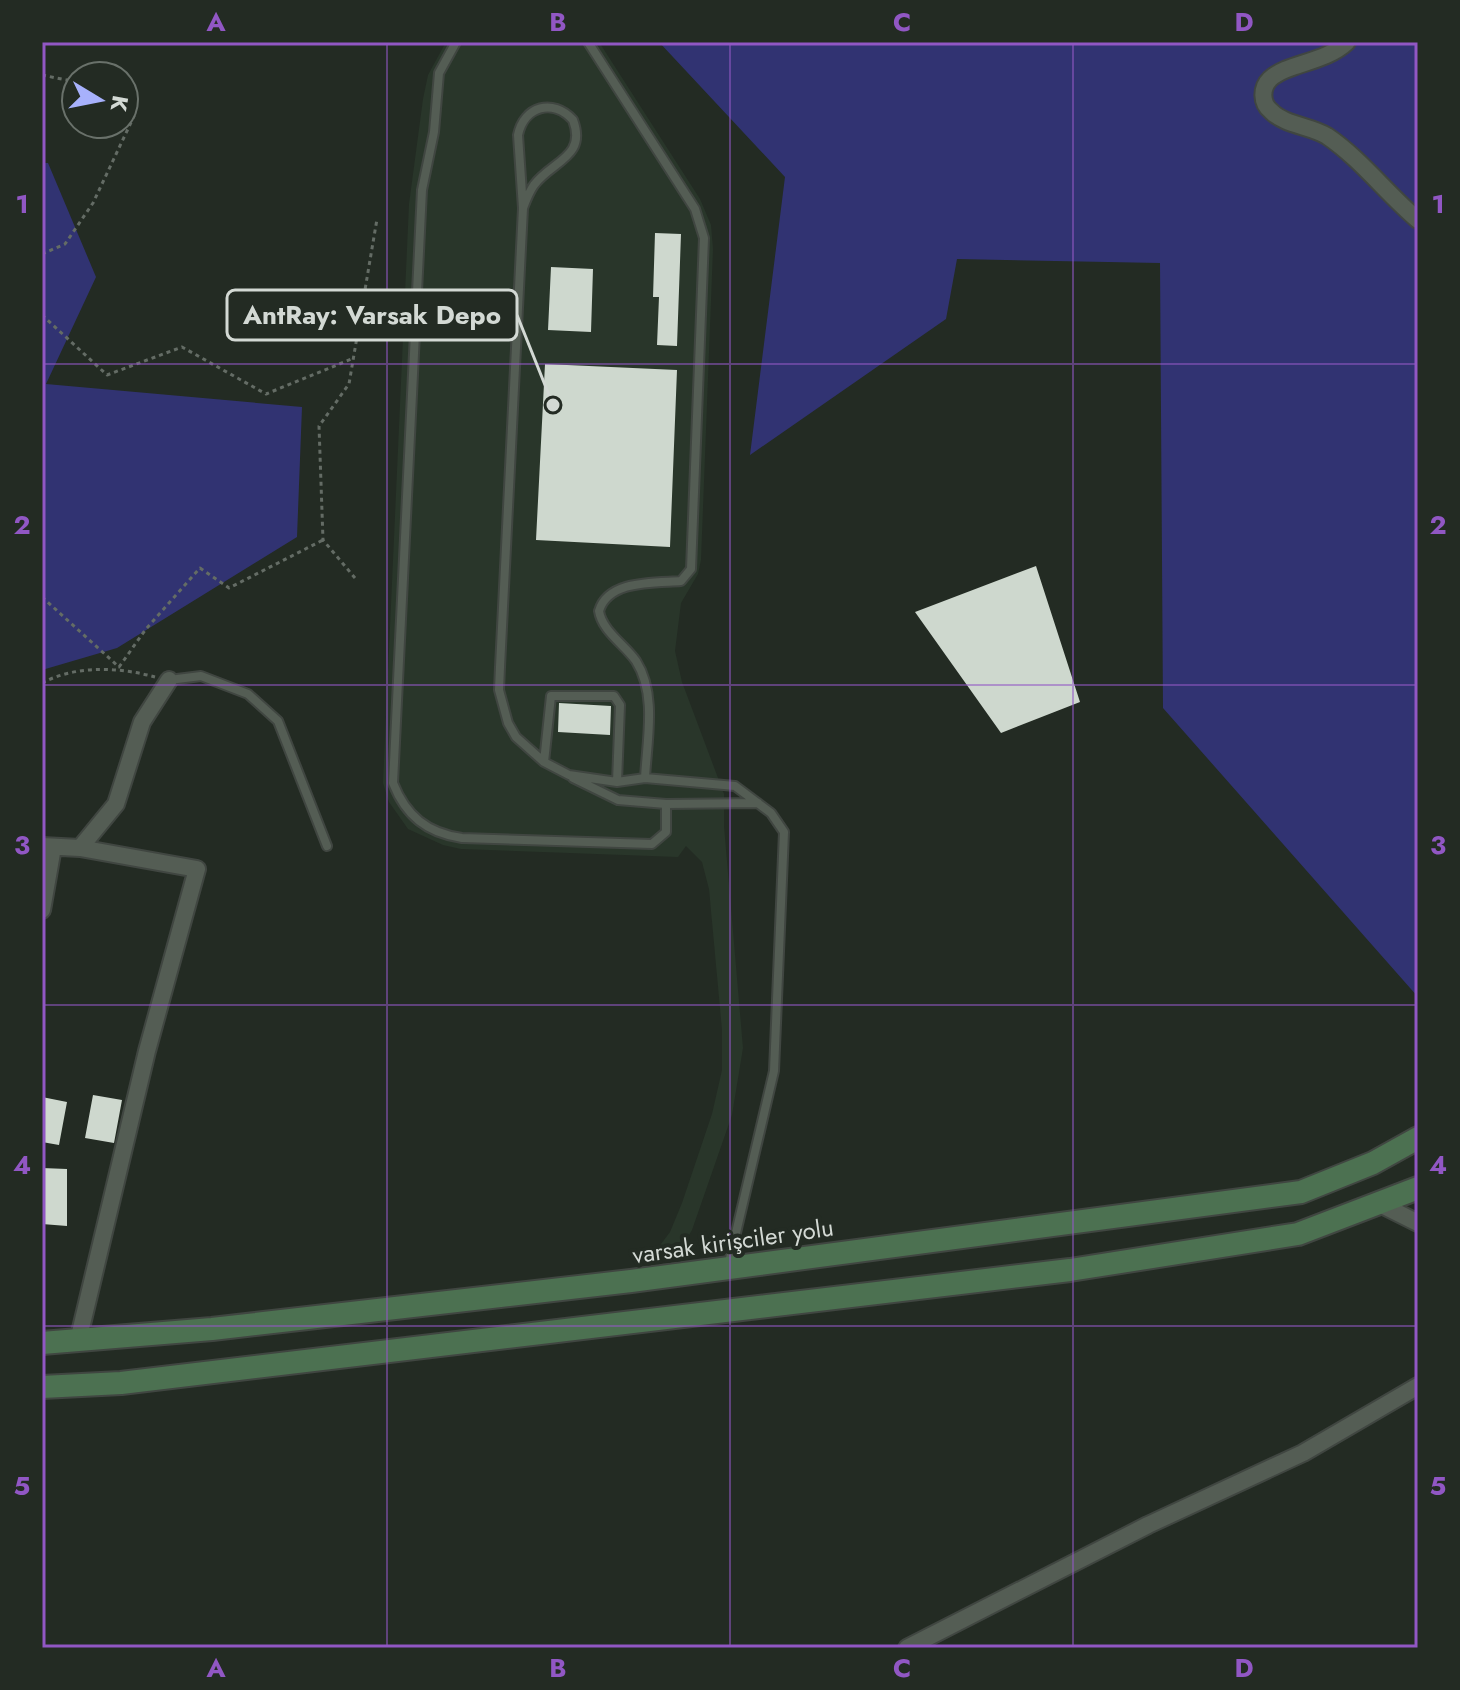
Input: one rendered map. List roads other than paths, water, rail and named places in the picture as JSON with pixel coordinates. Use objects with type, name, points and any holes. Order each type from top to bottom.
[{"type":"street","points":[[1347,42],[1324,58],[1273,76],[1264,88],[1265,103],[1274,115],[1327,137],[1418,220]]},
{"type":"street","points":[[80,848],[116,804],[142,722],[169,680]]},
{"type":"street","points":[[42,910],[47,847],[80,848],[197,869],[147,1051],[78,1341]]},
{"type":"street","name":"varsak kirişciler yolu","points":[[42,1343],[228,1328],[728,1268],[1301,1192],[1373,1163],[1418,1138]]},
{"type":"street","points":[[42,1387],[136,1382],[1070,1270],[1298,1234],[1418,1188]]},
{"type":"street","points":[[1380,1204],[1418,1223]]},
{"type":"street","points":[[907,1648],[1148,1525],[1303,1453],[1418,1386]]},
{"type":"lane","points":[[456,42],[439,73],[434,132],[422,190],[393,783],[405,807],[420,824],[439,834],[462,838],[652,844],[666,832],[666,804]]},
{"type":"lane","points":[[588,42],[695,209],[704,238],[691,569],[681,581],[615,590],[605,598],[599,611],[605,625],[637,663],[646,686],[645,778]]},
{"type":"lane","points":[[523,208],[534,185],[566,160],[575,147],[573,120],[560,109],[538,108],[520,124],[523,208],[499,690],[502,707],[516,737],[544,762],[609,797],[666,804],[760,803]]},
{"type":"lane","points":[[169,680],[201,676],[248,694],[278,721],[327,846]]},
{"type":"lane","points":[[544,762],[551,696],[614,696],[620,705],[617,782]]},
{"type":"lane","points":[[569,775],[617,782],[645,778],[726,784],[741,789],[778,821],[786,847],[774,1071],[728,1268]]},
{"type":"place","name":"AntRay: Varsak Depo","points":[[553,405]]}]
